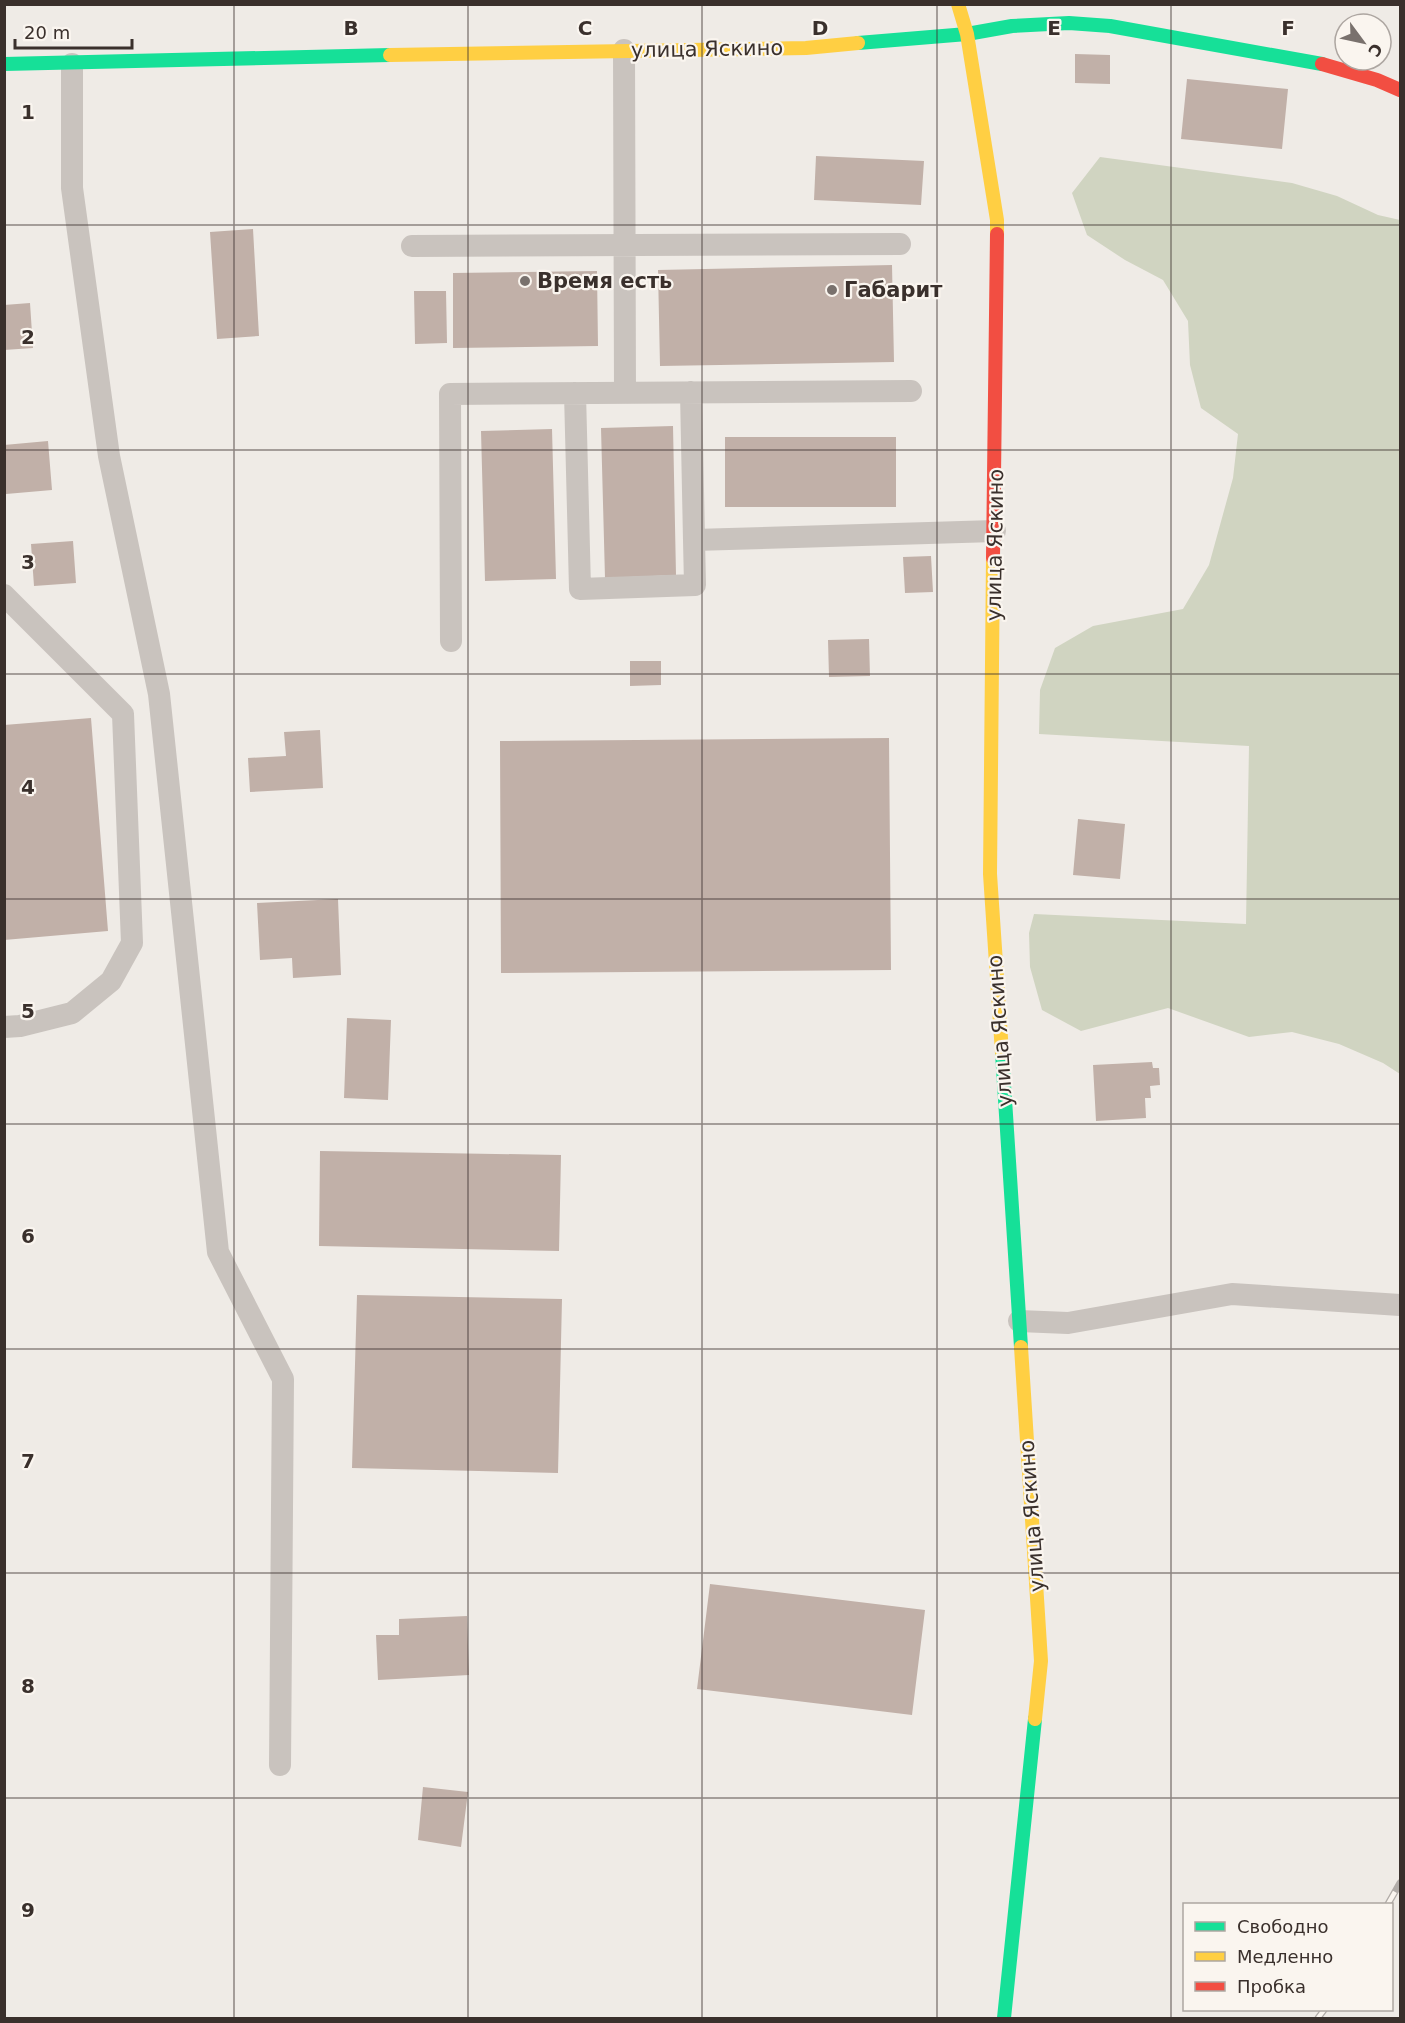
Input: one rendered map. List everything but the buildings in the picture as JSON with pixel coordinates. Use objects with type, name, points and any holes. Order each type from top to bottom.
[{"type":"street","points":[[958,4],[967,34],[1012,26],[1069,23],[1110,26],[1327,65],[1401,90]]},
{"type":"street","name":"улица Яскино","points":[[4,64],[806,48],[967,34],[998,220],[990,874],[1041,1661],[1004,2019]]},
{"type":"lane","points":[[624,50],[626,393]]},
{"type":"lane","points":[[72,64],[72,188],[109,456],[159,694],[218,1252],[283,1378],[280,1765]]},
{"type":"lane","points":[[412,246],[900,244]]},
{"type":"lane","points":[[451,641],[450,394],[911,391]]},
{"type":"lane","points":[[575,393],[580,589],[695,585],[690,392]]},
{"type":"lane","points":[[694,540],[995,531]]},
{"type":"lane","points":[[4,595],[123,714],[132,943],[111,981],[72,1013],[20,1026],[4,1027]]},
{"type":"lane","points":[[1019,1321],[1068,1323],[1232,1294],[1401,1305]]},
{"type":"green space","points":[[1100,157],[1292,183],[1337,196],[1378,215],[1400,220],[1400,1074],[1383,1063],[1339,1044],[1292,1032],[1249,1037],[1168,1008],[1081,1031],[1042,1010],[1030,967],[1029,933],[1034,914],[1246,924],[1249,746],[1039,734],[1040,690],[1055,648],[1093,626],[1183,609],[1209,565],[1233,478],[1238,434],[1201,408],[1190,365],[1188,321],[1163,280],[1125,260],[1087,235],[1072,193]]},
{"type":"railway","points":[[1389,1903],[1400,1883]]},
{"type":"railway","points":[[1318,2018],[1323,2011]]},
{"type":"traffic: fast","points":[[858,43],[967,34],[1012,26],[1069,23],[1110,26],[1322,64]]},
{"type":"traffic: fast","points":[[4,64],[390,55]]},
{"type":"traffic: fast","points":[[1002,1053],[1021,1347]]},
{"type":"traffic: fast","points":[[1004,2018],[1035,1719]]},
{"type":"traffic: slow","points":[[958,4],[967,34],[997,220],[997,234]]},
{"type":"traffic: slow","points":[[390,55],[806,48],[858,43]]},
{"type":"traffic: slow","points":[[993,558],[990,874],[1002,1053]]},
{"type":"traffic: slow","points":[[1021,1347],[1041,1661],[1035,1719]]},
{"type":"traffic: jam","points":[[1322,64],[1377,80],[1400,90]]},
{"type":"traffic: jam","points":[[993,558],[997,234]]},
{"type":"place","name":"Время есть","points":[[525,281]]},
{"type":"place","name":"Габарит","points":[[832,290]]}]
